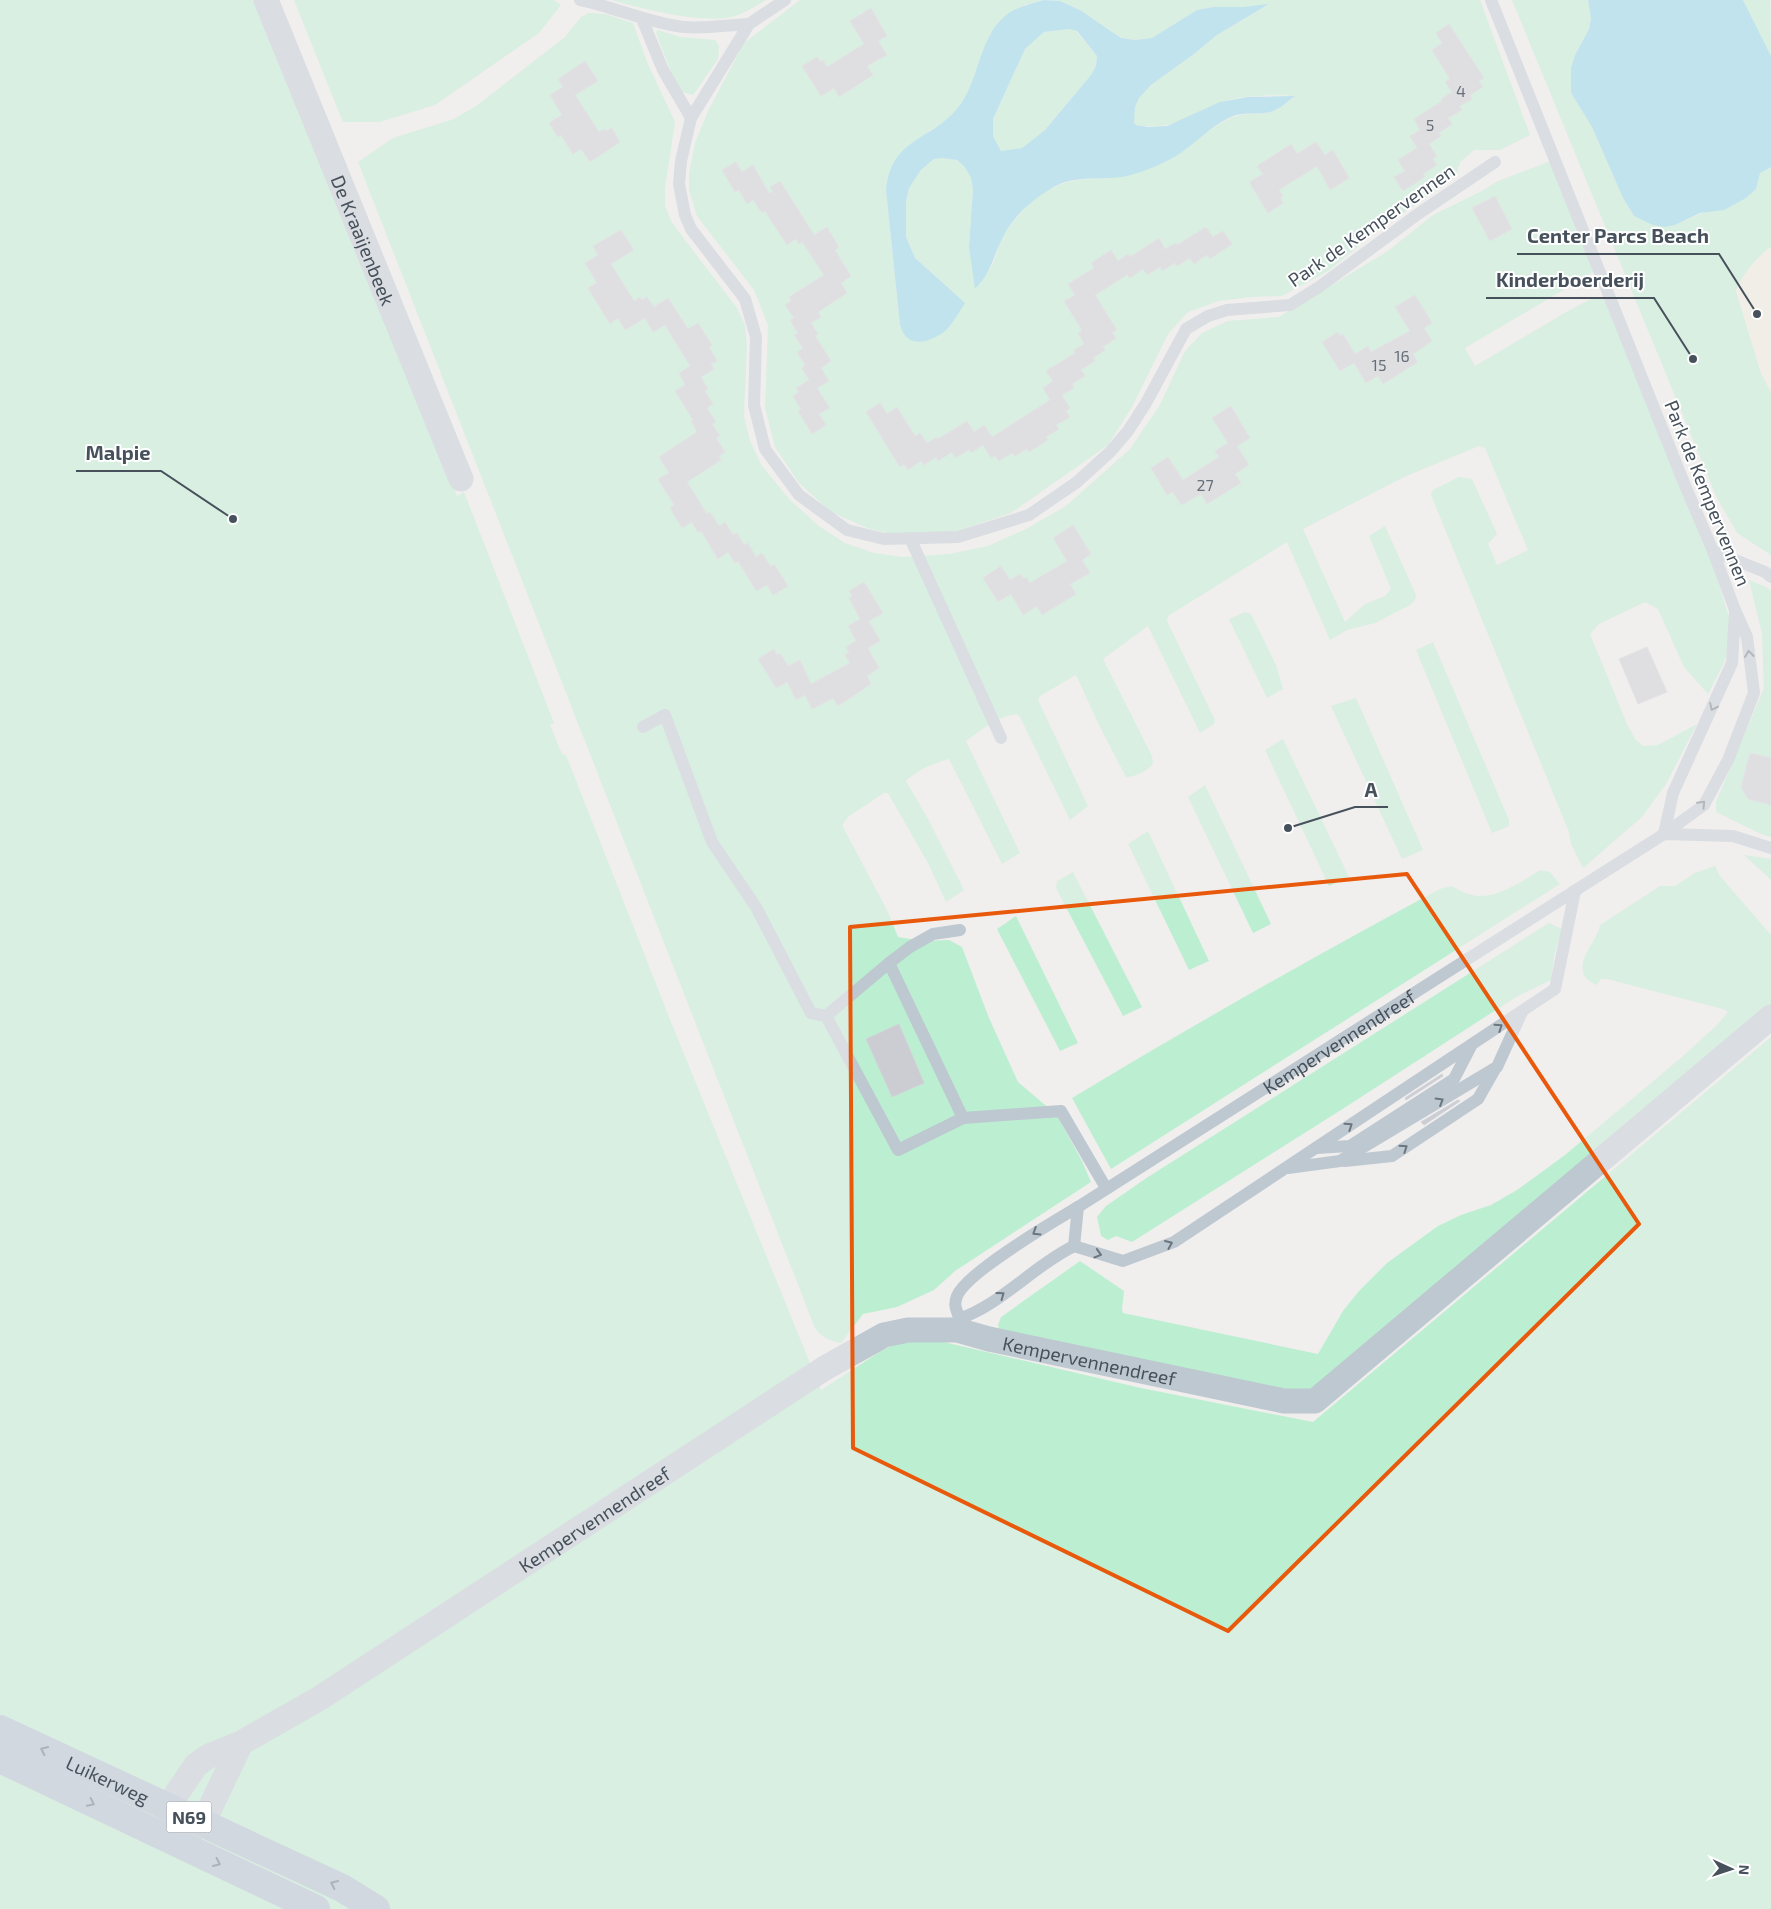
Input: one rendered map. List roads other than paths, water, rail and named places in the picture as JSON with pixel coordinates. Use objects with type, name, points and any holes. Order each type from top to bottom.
[{"type":"main road","name":"Luikerweg","points":[[0,1729],[342,1888],[376,1909]]},
{"type":"main road","name":"Luikerweg","points":[[0,1760],[316,1909]]},
{"type":"street","name":"De Kraaijenbeek","points":[[266,0],[461,479]]},
{"type":"street","name":"Kempervennendreef","points":[[167,1808],[196,1765],[210,1756],[241,1743],[320,1698],[825,1368],[884,1335],[908,1330],[958,1325],[989,1339],[1284,1401],[1315,1402],[1771,1017]]},
{"type":"street","points":[[167,1808],[173,1842],[203,1822],[241,1743]]},
{"type":"lane","points":[[580,0],[603,5],[642,19],[686,27],[749,24]]},
{"type":"lane","name":"Park de Kempervennen","points":[[785,0],[749,24],[691,118],[681,161],[679,184],[685,216],[691,229],[744,299],[756,337],[754,405],[765,449],[799,495],[847,530],[884,539],[958,537],[1028,514],[1077,482],[1110,452],[1128,431],[1146,403],[1186,329],[1208,316],[1227,310],[1290,305],[1319,287],[1418,214],[1495,162]]},
{"type":"lane","name":"Park de Kempervennen","points":[[1491,0],[1680,475],[1747,637],[1754,692],[1728,760],[1704,805],[1664,834]]},
{"type":"lane","points":[[642,19],[663,70],[691,118]]},
{"type":"lane","points":[[910,538],[1001,738]]},
{"type":"lane","points":[[1713,551],[1765,572],[1771,577]]},
{"type":"lane","name":"Park de Kempervennen","points":[[1664,834],[1673,793],[1732,663],[1735,610]]},
{"type":"lane","points":[[643,727],[665,715],[712,842],[756,907],[811,1013],[826,1016]]},
{"type":"lane","points":[[1664,834],[1733,836],[1771,848]]},
{"type":"lane","name":"Kempervennendreef","points":[[958,1325],[954,1307],[958,1295],[969,1281],[1025,1239],[1664,834]]},
{"type":"lane","points":[[958,1325],[1055,1256],[1074,1246],[1123,1261],[1174,1242],[1555,989],[1575,891]]},
{"type":"lane","points":[[826,1016],[910,947],[933,934],[960,930]]},
{"type":"lane","points":[[889,963],[963,1118]]},
{"type":"lane","points":[[1286,1168],[1392,1156],[1478,1099],[1497,1067],[1522,1011]]},
{"type":"lane","points":[[826,1016],[898,1150],[963,1118],[1061,1111],[1106,1188]]},
{"type":"lane","points":[[1316,1148],[1350,1146],[1454,1079],[1471,1045]]},
{"type":"lane","points":[[1340,1161],[1497,1067]]},
{"type":"lane","points":[[1074,1246],[1078,1207]]},
{"type":"water","points":[[1044,0],[1060,1],[1080,10],[1121,38],[1135,40],[1152,38],[1197,10],[1213,7],[1243,7],[1269,4],[1217,35],[1151,85],[1139,98],[1135,107],[1134,123],[1136,125],[1148,127],[1167,126],[1220,102],[1248,97],[1295,96],[1273,111],[1236,115],[1212,128],[1176,156],[1148,169],[1121,177],[1081,179],[1061,183],[1052,188],[1037,198],[1011,223],[988,271],[975,289],[969,247],[973,189],[971,178],[964,166],[957,160],[934,159],[921,170],[909,188],[906,202],[906,237],[915,258],[965,303],[943,333],[928,340],[913,341],[903,333],[900,325],[886,190],[889,173],[895,160],[903,150],[956,110],[970,87],[989,37],[996,26],[1014,10]],"holes":[[[1069,29],[1077,31],[1097,56],[1096,66],[1091,75],[1045,130],[1022,148],[1001,151],[993,136],[993,119],[1025,49],[1044,32]]]},
{"type":"water","points":[[1588,0],[1743,0],[1771,56],[1771,167],[1760,173],[1756,189],[1746,198],[1724,210],[1700,213],[1675,225],[1665,227],[1653,225],[1634,216],[1623,198],[1592,127],[1571,93],[1571,68],[1575,55],[1589,29],[1591,19]]},
{"type":"place","name":"Center Parcs Beach","points":[[1757,314]]},
{"type":"place","name":"Kinderboerderij","points":[[1693,359]]},
{"type":"place","name":"Malpie","points":[[233,519]]},
{"type":"place","name":"A","points":[[1288,828]]}]
